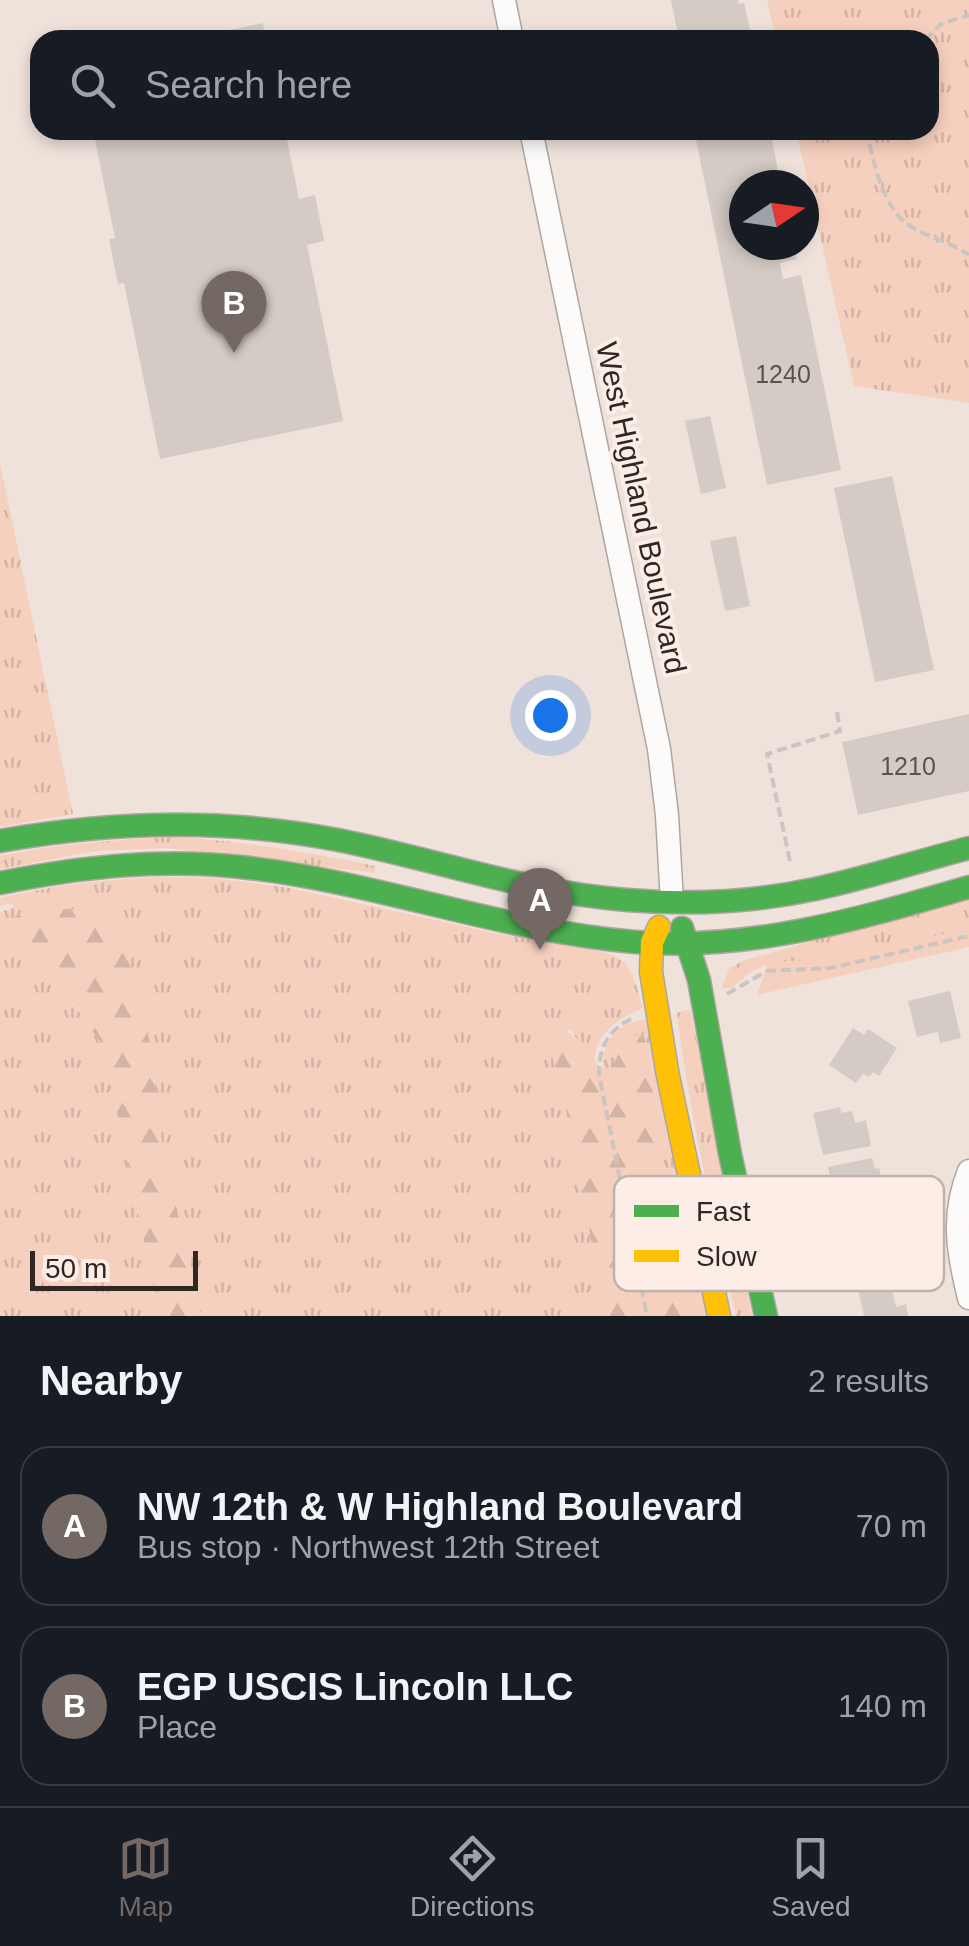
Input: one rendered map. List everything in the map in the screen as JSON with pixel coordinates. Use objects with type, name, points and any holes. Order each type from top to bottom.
[{"type":"main road","points":[[0,841],[104,825],[230,824],[339,840],[550,889],[622,900],[672,902],[794,892],[969,848]]},
{"type":"main road","points":[[0,882],[112,863],[231,866],[279,872],[490,920],[688,944],[791,934],[969,888]]},
{"type":"main road","name":"West Highland Boulevard","points":[[672,902],[652,942],[651,972],[691,1176]]},
{"type":"main road","name":"West Highland Boulevard","points":[[672,902],[688,944],[702,1001],[735,1176]]},
{"type":"main road","name":"West Highland Boulevard","points":[[714,1291],[719,1316]]},
{"type":"main road","name":"West Highland Boulevard","points":[[760,1291],[766,1316]]},
{"type":"street","points":[[504,0],[510,30]]},
{"type":"street","name":"West Highland Boulevard","points":[[532,140],[654,718],[668,815],[672,902]]},
{"type":"street","points":[[969,1171],[958,1210],[956,1240],[969,1298]]},
{"type":"path","points":[[935,30],[941,24],[969,15]]},
{"type":"path","points":[[869,140],[889,202],[906,223],[956,245],[969,255]]},
{"type":"path","points":[[790,862],[767,754],[840,731],[837,712]]},
{"type":"path","points":[[702,1001],[736,990],[766,971],[830,968],[969,936]]},
{"type":"path","points":[[620,1176],[599,1074],[602,1047],[616,1028],[657,1011]]},
{"type":"path","points":[[643,1291],[648,1316]]},
{"type":"green space","points":[[767,0],[969,0],[969,403],[854,386],[819,232],[819,170],[805,170],[798,140],[939,140],[939,30],[774,30]]},
{"type":"green space","points":[[0,463],[73,814],[0,827]]},
{"type":"green space","points":[[171,837],[299,851],[375,866],[375,873],[167,848],[96,851],[0,869],[0,856],[21,852]]},
{"type":"green space","points":[[171,877],[290,888],[494,933],[607,953],[623,962],[632,974],[643,1008],[609,1029],[599,1044],[594,1065],[570,1029],[548,1039],[565,1105],[601,1291],[602,1316],[201,1316],[156,1116],[154,1058],[20,914],[0,925],[0,912],[14,908],[12,903],[0,906],[0,898],[85,883]]},
{"type":"green space","points":[[969,897],[969,931],[818,965],[766,965],[733,987],[721,989],[729,969],[745,960]]},
{"type":"green space","points":[[68,909],[105,913],[127,952],[154,1058],[156,1116],[201,1316],[160,1316],[103,1046],[76,1007],[0,932],[0,925],[20,914]]},
{"type":"green space","points":[[969,928],[969,947],[757,995],[768,962],[833,959]]},
{"type":"green space","points":[[0,932],[76,1007],[103,1046],[160,1316],[0,1316]]},
{"type":"green space","points":[[690,1009],[724,1176],[705,1176],[677,1013]]},
{"type":"green space","points":[[646,1019],[678,1176],[663,1176],[651,1060],[628,1035],[609,1074],[603,1069],[608,1042],[620,1029]]},
{"type":"green space","points":[[551,1021],[568,1032],[609,1073],[628,1035],[644,1037],[651,1060],[663,1176],[614,1176],[614,1291],[699,1291],[701,1297],[684,1316],[602,1316],[601,1291],[565,1105],[548,1039]]},
{"type":"green space","points":[[699,1291],[702,1291],[707,1316],[684,1316],[701,1297]]},
{"type":"green space","points":[[731,1291],[747,1291],[752,1316],[736,1316]]},
{"type":"building","points":[[671,0],[738,0],[739,4],[744,3],[750,30],[677,30]]},
{"type":"building","points":[[263,23],[264,30],[229,30]]},
{"type":"building","points":[[95,140],[287,140],[299,199],[315,195],[324,241],[307,245],[343,421],[160,459],[124,283],[118,284],[109,239],[115,238]]},
{"type":"building","points":[[696,140],[772,140],[778,170],[729,170],[729,260],[793,260],[780,263],[783,279],[801,275],[841,470],[767,485]]},
{"type":"building","points":[[710,416],[726,488],[701,494],[685,421]]},
{"type":"building","points":[[892,476],[934,670],[875,682],[834,488]]},
{"type":"building","points":[[736,536],[750,606],[725,611],[710,541]]},
{"type":"building","points":[[969,714],[969,791],[858,815],[842,742]]},
{"type":"building","points":[[950,991],[961,1038],[940,1043],[938,1032],[917,1037],[908,1001]]},
{"type":"building","points":[[853,1028],[864,1035],[868,1029],[897,1048],[879,1076],[873,1072],[869,1077],[863,1074],[856,1083],[829,1065]]},
{"type":"building","points":[[840,1107],[841,1113],[852,1111],[855,1123],[866,1120],[871,1146],[823,1155],[813,1113]]},
{"type":"building","points":[[872,1158],[881,1176],[830,1176],[828,1167]]},
{"type":"building","points":[[859,1291],[892,1291],[896,1307],[906,1304],[908,1316],[864,1316]]},
{"type":"traffic: fast","points":[[0,841],[127,826],[253,828],[338,840],[554,890],[674,902],[745,900],[792,893],[969,848]]},
{"type":"traffic: fast","points":[[0,883],[120,866],[210,864],[340,883],[536,928],[678,944],[804,930],[969,887]]},
{"type":"traffic: fast","points":[[682,928],[699,980],[735,1176]]},
{"type":"traffic: fast","points":[[760,1291],[766,1316]]},
{"type":"traffic: slow","points":[[659,927],[652,942],[651,972],[689,1176]]},
{"type":"traffic: slow","points":[[714,1291],[719,1316]]},
{"type":"place","name":"EGP USCIS Lincoln LLC","points":[[234,353]]},
{"type":"place","name":"NW 12th & W Highland Boulevard","points":[[540,950]]}]
